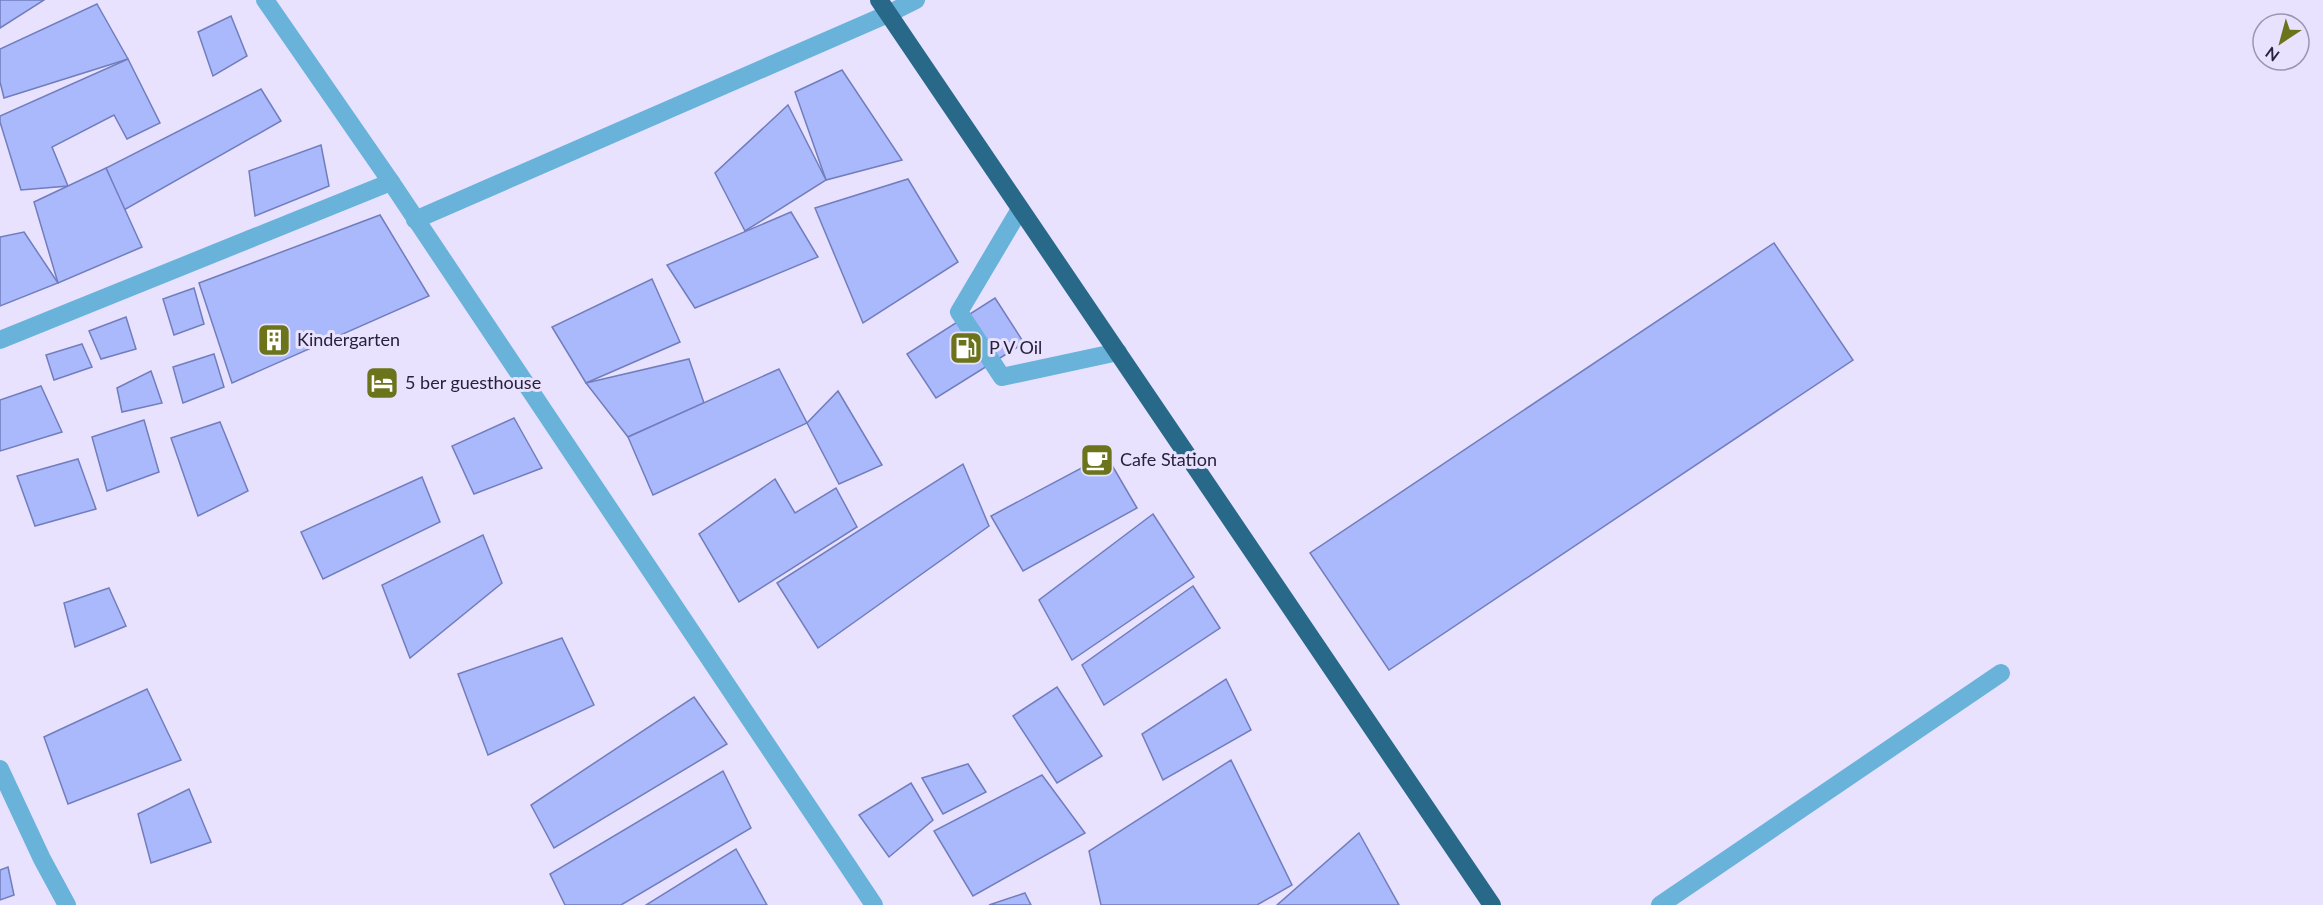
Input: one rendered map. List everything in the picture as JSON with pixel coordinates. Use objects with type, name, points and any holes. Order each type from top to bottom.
[{"type":"highway","points":[[884,7],[1492,905]]},
{"type":"street","points":[[265,0],[391,182],[874,905]]},
{"type":"street","points":[[415,220],[884,7],[916,0]]},
{"type":"street","points":[[0,340],[391,182]]},
{"type":"street","points":[[1020,209],[959,312],[1002,377],[1118,352]]},
{"type":"street","points":[[1660,905],[2001,673]]},
{"type":"street","points":[[0,769],[42,859],[67,905]]},
{"type":"building","points":[[0,0],[44,0],[0,28]]},
{"type":"building","points":[[97,4],[128,59],[4,98],[0,82],[0,49]]},
{"type":"building","points":[[231,16],[247,56],[213,76],[198,32]]},
{"type":"building","points":[[128,59],[160,123],[127,139],[114,115],[52,147],[68,186],[21,190],[0,116]]},
{"type":"building","points":[[842,70],[902,160],[826,180],[795,92]]},
{"type":"building","points":[[261,89],[281,121],[124,210],[106,168]]},
{"type":"building","points":[[788,105],[826,180],[745,231],[715,173]]},
{"type":"building","points":[[321,145],[329,186],[255,216],[249,171]]},
{"type":"building","points":[[106,168],[142,247],[58,283],[34,202]]},
{"type":"building","points":[[908,179],[958,262],[863,323],[815,208]]},
{"type":"building","points":[[791,212],[818,257],[695,308],[667,265]]},
{"type":"building","name":"Kindergarten","points":[[380,215],[429,296],[232,383],[199,283]]},
{"type":"building","points":[[24,232],[58,283],[0,306],[0,237]]},
{"type":"building","points":[[1774,243],[1853,360],[1389,670],[1310,553]]},
{"type":"building","points":[[652,279],[680,342],[586,383],[552,327]]},
{"type":"building","points":[[194,288],[204,324],[174,335],[163,299]]},
{"type":"building","name":"P V Oil","points":[[995,298],[1024,343],[936,398],[907,354]]},
{"type":"building","points":[[126,317],[136,349],[101,359],[89,331]]},
{"type":"building","points":[[82,344],[92,367],[54,380],[46,355]]},
{"type":"building","points":[[214,354],[224,387],[183,403],[173,367]]},
{"type":"building","points":[[689,359],[704,403],[628,437],[586,383]]},
{"type":"building","points":[[779,369],[807,423],[653,495],[628,437]]},
{"type":"building","points":[[151,371],[162,403],[122,412],[117,388]]},
{"type":"building","points":[[41,386],[62,432],[0,451],[0,400]]},
{"type":"building","points":[[838,391],[882,465],[839,484],[807,423]]},
{"type":"building","points":[[514,418],[542,468],[474,494],[452,446]]},
{"type":"building","points":[[144,420],[159,472],[107,491],[92,437]]},
{"type":"building","points":[[220,422],[248,491],[198,516],[171,438]]},
{"type":"building","points":[[1106,455],[1137,508],[1023,571],[991,516]]},
{"type":"building","points":[[78,459],[96,509],[35,526],[17,476]]},
{"type":"building","points":[[963,464],[989,526],[818,648],[777,583]]},
{"type":"building","points":[[422,477],[440,522],[323,579],[301,532]]},
{"type":"building","points":[[775,479],[795,513],[836,488],[857,527],[739,602],[699,534]]},
{"type":"building","points":[[1153,514],[1194,577],[1072,660],[1039,600]]},
{"type":"building","points":[[483,535],[502,583],[410,658],[382,585]]},
{"type":"building","points":[[1193,586],[1220,628],[1104,705],[1082,665]]},
{"type":"building","points":[[109,588],[126,626],[75,647],[64,603]]},
{"type":"building","points":[[562,638],[594,705],[488,755],[458,674]]},
{"type":"building","points":[[1226,679],[1251,730],[1163,780],[1142,734]]},
{"type":"building","points":[[1057,687],[1102,756],[1057,783],[1013,716]]},
{"type":"building","points":[[147,689],[181,760],[68,804],[44,737]]},
{"type":"building","points":[[694,697],[727,744],[554,848],[531,805]]},
{"type":"building","points":[[1231,760],[1292,885],[1257,905],[1101,905],[1089,851]]},
{"type":"building","points":[[968,764],[986,792],[943,814],[922,778]]},
{"type":"building","points":[[723,771],[751,828],[621,905],[565,905],[550,874]]},
{"type":"building","points":[[1042,775],[1085,833],[973,896],[934,831]]},
{"type":"building","points":[[911,783],[933,820],[889,857],[859,815]]},
{"type":"building","points":[[189,789],[211,842],[151,863],[138,814]]},
{"type":"building","points":[[1359,833],[1399,905],[1277,905]]},
{"type":"building","points":[[736,849],[767,905],[646,905]]},
{"type":"building","points":[[8,867],[14,895],[0,900],[0,870]]},
{"type":"building","points":[[1025,893],[1031,905],[989,905]]},
{"type":"place","name":"Kindergarten","points":[[274,340]]},
{"type":"place","name":"P V Oil","points":[[966,348]]},
{"type":"place","name":"5 ber guesthouse","points":[[382,383]]},
{"type":"place","name":"Cafe Station","points":[[1097,460]]}]
